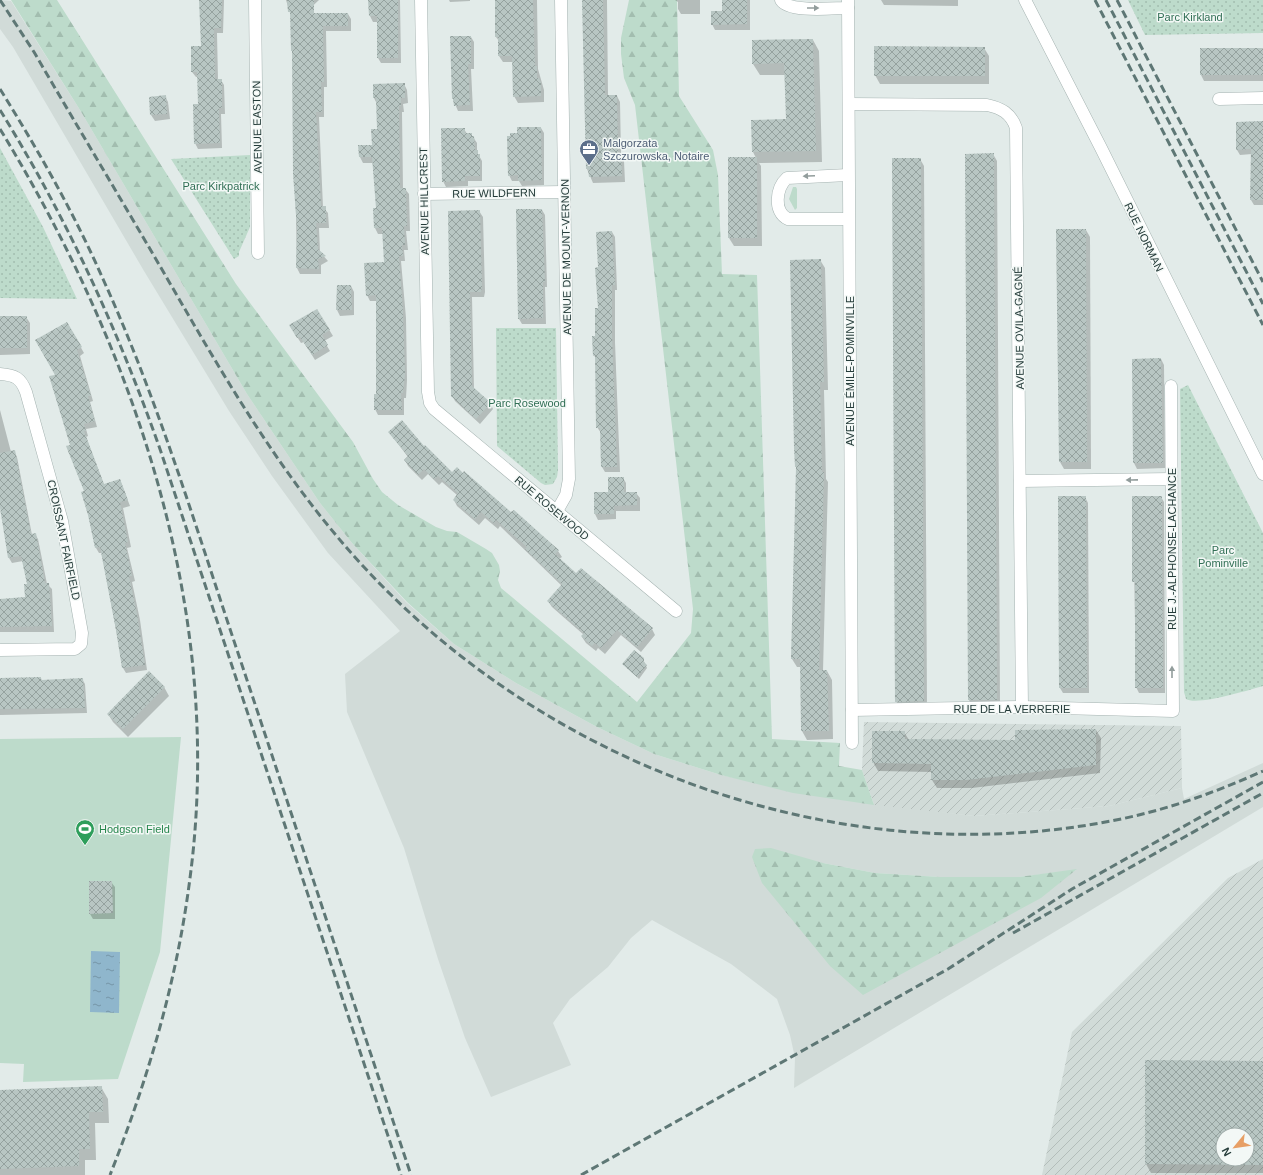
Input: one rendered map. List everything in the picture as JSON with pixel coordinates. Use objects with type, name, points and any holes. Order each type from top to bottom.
[{"type":"street","name":"AVENUE EASTON","points":[[255,0],[258,253]]},
{"type":"street","name":"AVENUE HILLCREST","points":[[421,0],[427,376],[430,403]]},
{"type":"street","name":"AVENUE DE MOUNT-VERNON","points":[[557,511],[566,495],[569,479],[561,0]]},
{"type":"street","points":[[781,0],[786,6],[796,8],[848,4]]},
{"type":"street","name":"RUE NORMAN","points":[[1025,0],[1101,148],[1263,474]]},
{"type":"street","name":"AVENUE ÉMILE-POMINVILLE","points":[[848,4],[852,743]]},
{"type":"street","points":[[1219,99],[1263,98]]},
{"type":"street","name":"AVENUE OVILA-GAGNÉ","points":[[849,104],[987,105],[1001,109],[1014,122],[1017,133],[1022,707]]},
{"type":"street","points":[[848,175],[787,178],[780,187],[778,199],[782,216],[788,219],[848,219]]},
{"type":"street","name":"RUE WILDFERN","points":[[424,194],[564,192]]},
{"type":"street","name":"CROISSANT FAIRFIELD","points":[[0,374],[18,377],[21,380],[26,392],[61,516],[82,633],[81,644],[76,649],[0,650]]},
{"type":"street","name":"RUE J.-ALPHONSE-LACHANCE","points":[[1171,386],[1173,711]]},
{"type":"street","name":"RUE ROSEWOOD","points":[[430,403],[440,414],[676,611]]},
{"type":"street","points":[[1020,481],[1171,479]]},
{"type":"street","name":"RUE DE LA VERRERIE","points":[[852,710],[1022,707],[1173,711]]},
{"type":"shaded area","points":[[0,0],[11,1],[80,110],[247,394],[320,503],[352,543],[406,602],[454,644],[516,683],[597,727],[654,754],[721,775],[837,799],[974,816],[1109,806],[1182,788],[1184,799],[1263,763],[1263,807],[794,1088],[795,1058],[790,1035],[777,999],[731,964],[652,920],[631,938],[608,967],[570,999],[553,1023],[571,1065],[491,1097],[465,1038],[438,959],[404,848],[347,712],[345,674],[400,631],[328,553],[272,476],[229,411],[144,271],[13,47],[0,29]],"holes":[[[823,863],[875,873],[940,877],[1019,877],[1076,870],[830,966]]]},
{"type":"shaded area","points":[[864,722],[1181,726],[1182,788],[1109,806],[974,816],[874,805],[862,770]]},
{"type":"shaded area","points":[[1263,859],[1263,1175],[1042,1175],[1072,1032],[1228,878]]},
{"type":"green space","points":[[11,0],[57,0],[236,284],[353,442],[373,479],[382,492],[398,505],[436,527],[447,531],[457,532],[492,553],[499,565],[500,571],[498,580],[501,588],[637,702],[691,633],[693,609],[635,105],[624,78],[621,38],[629,0],[677,0],[679,96],[713,150],[718,175],[722,274],[757,275],[772,739],[840,743],[839,766],[862,770],[874,805],[793,793],[721,775],[654,754],[597,727],[516,683],[454,644],[407,602],[352,543],[320,503],[247,394],[80,110]]},
{"type":"green space","name":"Parc Kirkland","points":[[1128,0],[1263,0],[1263,33],[1145,35]]},
{"type":"green space","points":[[0,148],[43,227],[77,299],[0,298]]},
{"type":"green space","name":"Parc Kirkpatrick","points":[[250,155],[250,227],[239,252],[239,256],[234,259],[171,159]]},
{"type":"green space","points":[[793,187],[796,187],[797,189],[797,208],[795,210],[789,199]]},
{"type":"green space","name":"Parc Rosewood","points":[[496,328],[556,328],[558,470],[557,477],[553,484],[545,485],[541,483],[497,446]]},
{"type":"green space","name":"Parc Pominville","points":[[1188,385],[1263,533],[1263,686],[1223,697],[1192,701],[1186,699],[1184,692],[1180,389]]},
{"type":"green space","name":"Hodgson Field","points":[[181,737],[160,952],[118,1079],[23,1082],[24,1064],[0,1063],[0,739]]},
{"type":"green space","points":[[771,848],[823,863],[875,873],[940,877],[1019,877],[1077,869],[1041,898],[863,995],[830,966],[762,883],[752,857],[755,849]]},
{"type":"water","points":[[91,951],[120,952],[119,1013],[90,1012]]},
{"type":"building","points":[[199,0],[222,0],[221,28],[214,28],[215,79],[222,79],[222,108],[219,108],[220,143],[194,144],[193,104],[198,104],[197,72],[191,72],[191,46],[201,46]]},
{"type":"building","points":[[287,0],[314,0],[314,13],[348,13],[348,26],[323,26],[324,82],[321,82],[322,112],[316,112],[321,206],[326,206],[326,223],[316,223],[318,249],[326,256],[318,259],[319,269],[296,268],[297,229],[293,174],[292,51],[290,12],[288,12]]},
{"type":"building","points":[[368,0],[398,0],[398,58],[377,58],[377,16],[369,16]]},
{"type":"building","points":[[495,0],[533,0],[535,66],[537,66],[537,78],[539,78],[541,83],[541,96],[513,97],[512,56],[498,56],[498,37],[495,37]]},
{"type":"building","points":[[582,0],[603,0],[605,95],[617,95],[618,154],[621,153],[622,176],[589,177],[588,169],[586,169]]},
{"type":"building","points":[[722,0],[747,0],[747,24],[711,25],[711,11],[722,11]]},
{"type":"building","points":[[450,36],[471,36],[471,64],[468,64],[470,105],[454,106],[452,99]]},
{"type":"building","points":[[813,39],[816,151],[752,152],[751,120],[786,119],[784,63],[752,64],[752,40]]},
{"type":"building","points":[[874,46],[985,47],[985,76],[874,76]]},
{"type":"building","points":[[1200,48],[1263,48],[1263,75],[1200,75]]},
{"type":"building","points":[[405,83],[405,98],[401,98],[401,106],[399,106],[400,188],[406,188],[407,226],[404,226],[405,245],[402,245],[403,256],[399,256],[405,374],[403,393],[401,393],[402,410],[374,410],[374,394],[376,394],[376,295],[366,296],[364,263],[384,262],[382,228],[374,228],[373,208],[376,208],[372,157],[359,157],[358,145],[372,145],[371,129],[377,129],[376,98],[373,98],[373,84]]},
{"type":"building","points":[[166,95],[167,114],[150,115],[149,97]]},
{"type":"building","points":[[1263,121],[1263,200],[1250,200],[1251,149],[1236,150],[1236,122]]},
{"type":"building","points":[[517,127],[541,127],[542,180],[518,181],[518,175],[508,176],[507,136],[510,136],[510,133],[517,133]]},
{"type":"building","points":[[441,128],[465,128],[465,133],[472,133],[472,136],[474,136],[475,150],[478,150],[478,154],[480,154],[480,176],[465,176],[465,181],[442,182]]},
{"type":"building","points":[[994,153],[997,700],[968,700],[965,154]]},
{"type":"building","points":[[728,157],[757,157],[757,238],[728,238]]},
{"type":"building","points":[[892,158],[921,158],[924,701],[895,702]]},
{"type":"building","points":[[516,209],[542,209],[545,282],[543,282],[543,318],[518,319]]},
{"type":"building","points":[[480,210],[482,286],[481,292],[470,292],[472,386],[491,403],[476,419],[451,396],[448,211]]},
{"type":"building","points":[[1056,229],[1086,229],[1087,462],[1059,462]]},
{"type":"building","points":[[612,231],[615,285],[612,285],[612,335],[617,467],[601,467],[600,428],[596,428],[595,355],[593,356],[592,336],[595,336],[595,308],[598,308],[595,268],[598,267],[596,232]]},
{"type":"building","points":[[821,259],[824,382],[820,382],[822,472],[824,472],[819,670],[827,670],[829,731],[801,731],[800,659],[791,659],[796,467],[794,448],[790,260]]},
{"type":"building","points":[[337,285],[351,285],[352,310],[336,310]]},
{"type":"building","points":[[317,309],[330,330],[322,335],[328,345],[312,355],[300,337],[297,338],[289,325]]},
{"type":"building","points":[[0,316],[27,316],[27,348],[0,348]]},
{"type":"building","points":[[67,322],[82,347],[77,350],[91,396],[88,396],[95,421],[84,424],[86,431],[84,431],[104,484],[120,479],[128,500],[120,502],[128,542],[125,543],[132,576],[129,576],[145,665],[122,668],[100,547],[95,548],[88,515],[81,492],[84,491],[66,446],[70,445],[49,376],[55,375],[35,340]]},
{"type":"building","points":[[1161,358],[1163,463],[1133,463],[1132,359]]},
{"type":"building","points":[[402,420],[424,446],[425,445],[452,472],[457,467],[463,473],[464,471],[511,512],[514,510],[559,550],[555,554],[576,573],[581,568],[653,628],[637,647],[617,630],[601,648],[595,643],[592,646],[581,636],[584,633],[547,601],[562,584],[525,549],[527,547],[496,520],[494,523],[481,512],[475,519],[453,500],[458,493],[438,476],[434,479],[424,469],[418,475],[404,460],[408,456],[388,432]]},
{"type":"building","points":[[15,450],[31,534],[36,533],[45,583],[49,583],[52,626],[0,627],[0,599],[25,597],[24,584],[27,584],[21,556],[8,558],[0,508],[0,453]]},
{"type":"building","points":[[608,477],[624,477],[624,492],[637,492],[637,505],[614,506],[614,514],[594,514],[594,492],[608,492]]},
{"type":"building","points":[[1058,496],[1086,496],[1087,688],[1059,688]]},
{"type":"building","points":[[1132,496],[1162,496],[1163,688],[1135,688],[1135,582],[1132,582]]},
{"type":"building","points":[[634,650],[644,658],[644,662],[647,665],[637,677],[622,664]]},
{"type":"building","points":[[149,671],[165,687],[123,729],[107,714]]},
{"type":"building","points":[[41,677],[41,680],[83,678],[85,708],[0,709],[0,678]]},
{"type":"building","points":[[1096,729],[1096,765],[966,780],[931,780],[931,764],[872,763],[872,731],[905,731],[905,739],[1015,740],[1015,730]]},
{"type":"building","points":[[89,881],[112,881],[113,913],[89,914]]},
{"type":"building","points":[[1145,1060],[1263,1061],[1263,1165],[1255,1165],[1255,1127],[1215,1127],[1215,1165],[1145,1164]]},
{"type":"building","points":[[102,1086],[103,1112],[89,1112],[90,1149],[79,1149],[79,1166],[0,1169],[0,1090]]},
{"type":"railway","points":[[0,0],[34,52],[227,380],[271,449],[295,483],[346,547],[421,622],[504,688],[596,742],[693,784],[795,814],[899,831],[1005,834],[1111,821],[1169,807],[1226,787],[1263,771]]},
{"type":"railway","points":[[1095,0],[1263,325]]},
{"type":"railway","points":[[1106,0],[1263,304]]},
{"type":"railway","points":[[1117,0],[1263,282]]},
{"type":"railway","points":[[0,89],[42,159],[92,254],[123,325],[159,418],[411,1175]]},
{"type":"railway","points":[[0,110],[48,192],[90,276],[128,363],[145,407],[401,1175]]},
{"type":"railway","points":[[0,129],[49,214],[92,303],[129,394],[159,488],[181,584],[194,681],[197,779],[190,878],[184,916],[169,992],[149,1066],[110,1175]]},
{"type":"railway","points":[[581,1175],[948,969],[1072,889],[1263,782]]},
{"type":"railway","points":[[1013,933],[1263,793]]},
{"type":"place","name":"Malgorzata Szczurowska, Notaire","points":[[589,166]]},
{"type":"place","name":"Hodgson Field","points":[[85,846]]}]
